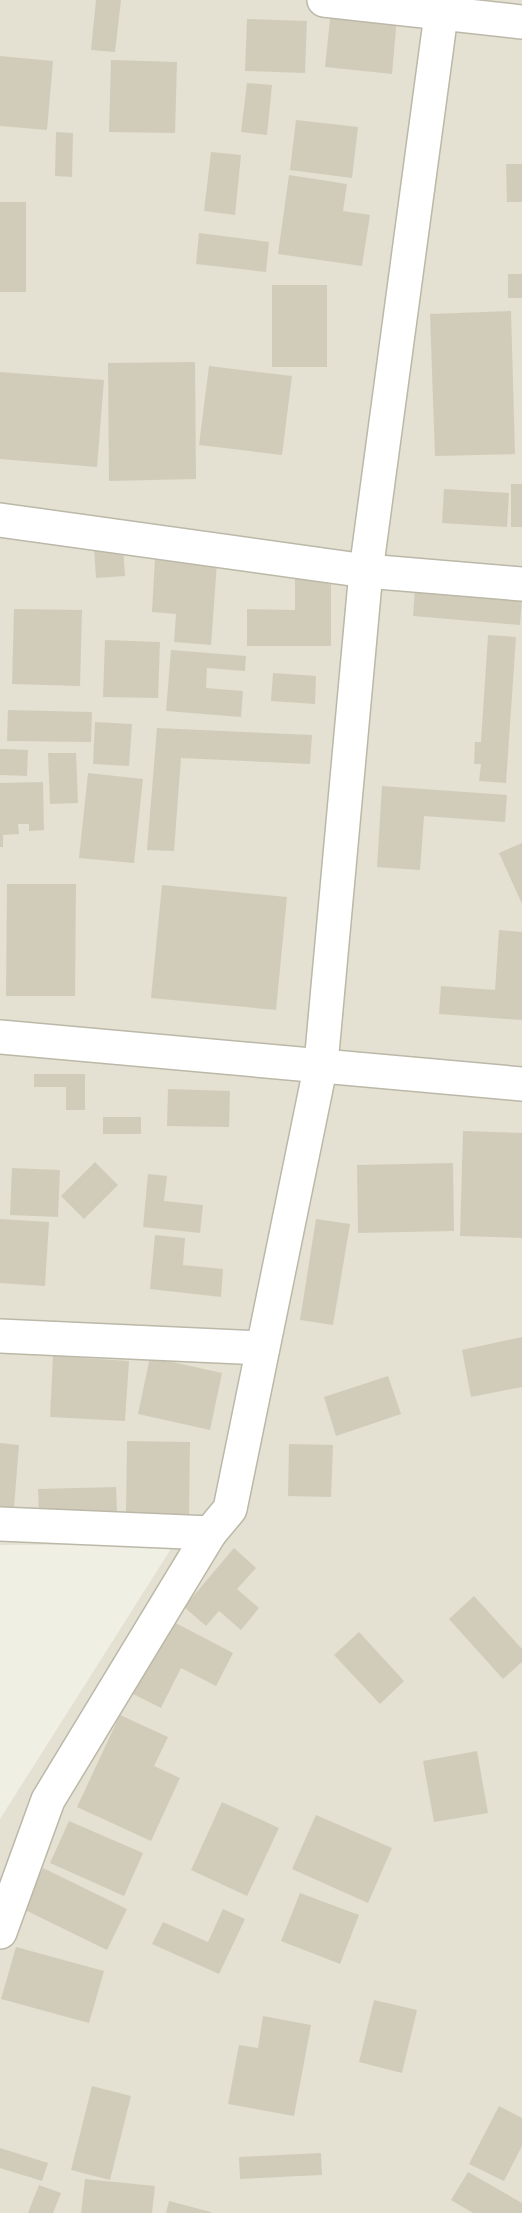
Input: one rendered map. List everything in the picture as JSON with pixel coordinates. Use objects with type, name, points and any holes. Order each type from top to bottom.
[{"type":"street","points":[[324,0],[442,7],[522,22]]},
{"type":"street","points":[[0,1932],[48,1800],[210,1533],[230,1509],[321,1065],[366,571],[442,7]]},
{"type":"street","points":[[0,519],[366,571],[522,584]]},
{"type":"street","points":[[0,1037],[522,1084]]},
{"type":"street","points":[[0,1336],[262,1348]]},
{"type":"street","points":[[0,1524],[210,1533]]},
{"type":"shaded area","points":[[0,0],[522,0],[522,2213],[0,2213],[0,1819],[174,1544],[0,1545]]},
{"type":"building","points":[[96,0],[121,0],[115,52],[91,50]]},
{"type":"building","points":[[331,10],[397,17],[392,74],[325,67]]},
{"type":"building","points":[[247,19],[307,21],[305,73],[245,71]]},
{"type":"building","points":[[0,56],[53,61],[47,130],[0,126]]},
{"type":"building","points":[[111,60],[177,62],[175,133],[109,132]]},
{"type":"building","points":[[247,83],[272,85],[267,135],[241,132]]},
{"type":"building","points":[[296,120],[358,127],[352,178],[290,170]]},
{"type":"building","points":[[56,132],[73,133],[72,177],[55,176]]},
{"type":"building","points":[[211,152],[241,155],[235,215],[204,211]]},
{"type":"building","points":[[506,164],[522,164],[522,202],[507,202]]},
{"type":"building","points":[[289,175],[347,184],[343,211],[370,215],[362,266],[278,254]]},
{"type":"building","points":[[0,202],[26,202],[26,292],[0,292]]},
{"type":"building","points":[[199,233],[269,242],[266,272],[196,264]]},
{"type":"building","points":[[508,274],[522,274],[522,298],[508,298]]},
{"type":"building","points":[[272,285],[327,285],[327,367],[272,367]]},
{"type":"building","points":[[511,311],[515,454],[435,456],[430,314]]},
{"type":"building","points":[[195,362],[196,479],[109,481],[108,363]]},
{"type":"building","points":[[209,366],[292,376],[282,455],[199,445]]},
{"type":"building","points":[[0,372],[104,380],[97,467],[0,459]]},
{"type":"building","points":[[511,484],[522,484],[522,527],[511,527]]},
{"type":"building","points":[[444,489],[509,493],[507,527],[442,523]]},
{"type":"building","points":[[123,546],[125,576],[96,578],[94,548]]},
{"type":"building","points":[[155,558],[217,562],[211,645],[174,642],[176,614],[152,612]]},
{"type":"building","points":[[295,574],[331,574],[331,646],[247,646],[247,609],[295,610]]},
{"type":"building","points":[[415,587],[522,597],[520,625],[413,616]]},
{"type":"building","points":[[14,609],[82,610],[80,686],[12,684]]},
{"type":"building","points":[[488,635],[516,637],[506,783],[479,781],[481,764],[474,764],[475,742],[481,742]]},
{"type":"building","points":[[105,640],[160,642],[158,698],[103,697]]},
{"type":"building","points":[[171,650],[246,656],[245,671],[207,668],[206,688],[243,691],[241,717],[166,711]]},
{"type":"building","points":[[273,673],[316,676],[315,704],[271,701]]},
{"type":"building","points":[[8,710],[92,712],[91,742],[7,741]]},
{"type":"building","points":[[95,722],[132,724],[129,766],[93,764]]},
{"type":"building","points":[[157,728],[312,735],[310,764],[181,758],[174,851],[147,850]]},
{"type":"building","points":[[0,749],[28,750],[27,776],[0,775]]},
{"type":"building","points":[[48,753],[76,753],[78,803],[50,804]]},
{"type":"building","points":[[88,773],[143,779],[134,863],[79,858]]},
{"type":"building","points":[[43,782],[44,830],[29,831],[29,824],[18,824],[19,834],[3,835],[3,847],[0,847],[0,783]]},
{"type":"building","points":[[382,786],[507,795],[505,822],[424,816],[420,870],[377,867]]},
{"type":"building","points":[[522,843],[522,904],[499,853]]},
{"type":"building","points":[[7,884],[76,884],[75,996],[6,996]]},
{"type":"building","points":[[162,885],[287,897],[276,1010],[151,998]]},
{"type":"building","points":[[499,930],[522,932],[522,1020],[439,1014],[441,986],[495,990]]},
{"type":"building","points":[[34,1074],[85,1074],[85,1110],[66,1110],[66,1087],[34,1087]]},
{"type":"building","points":[[168,1089],[230,1091],[229,1127],[167,1126]]},
{"type":"building","points":[[103,1117],[141,1117],[141,1134],[103,1134]]},
{"type":"building","points":[[463,1131],[522,1133],[522,1238],[460,1236]]},
{"type":"building","points":[[95,1162],[118,1185],[84,1219],[61,1196]]},
{"type":"building","points":[[453,1163],[454,1231],[358,1233],[357,1165]]},
{"type":"building","points":[[12,1168],[60,1170],[58,1217],[10,1215]]},
{"type":"building","points":[[148,1174],[167,1176],[164,1201],[203,1205],[200,1233],[143,1227]]},
{"type":"building","points":[[0,1219],[49,1222],[45,1286],[0,1283]]},
{"type":"building","points":[[316,1219],[350,1224],[333,1325],[300,1320]]},
{"type":"building","points":[[155,1235],[185,1238],[183,1265],[223,1269],[221,1297],[150,1289]]},
{"type":"building","points":[[522,1337],[522,1387],[471,1397],[462,1350]]},
{"type":"building","points":[[53,1356],[129,1361],[125,1421],[50,1417]]},
{"type":"building","points":[[150,1357],[222,1373],[210,1430],[138,1414]]},
{"type":"building","points":[[388,1376],[401,1414],[336,1436],[324,1397]]},
{"type":"building","points":[[127,1441],[190,1442],[189,1515],[126,1514]]},
{"type":"building","points":[[0,1443],[19,1445],[14,1508],[0,1507]]},
{"type":"building","points":[[289,1444],[333,1445],[331,1497],[288,1496]]},
{"type":"building","points":[[116,1487],[117,1511],[39,1514],[38,1489]]},
{"type":"building","points":[[234,1548],[256,1568],[237,1589],[259,1608],[241,1630],[219,1611],[206,1626],[184,1607]]},
{"type":"building","points":[[474,1596],[522,1649],[522,1662],[503,1679],[449,1619]]},
{"type":"building","points":[[170,1620],[233,1653],[216,1686],[181,1668],[161,1708],[131,1693]]},
{"type":"building","points":[[359,1632],[404,1681],[380,1704],[334,1655]]},
{"type":"building","points":[[120,1715],[168,1737],[154,1766],[180,1778],[151,1841],[77,1807]]},
{"type":"building","points":[[477,1751],[488,1813],[434,1822],[423,1761]]},
{"type":"building","points":[[222,1802],[279,1828],[247,1896],[191,1870]]},
{"type":"building","points":[[316,1815],[392,1848],[368,1903],[292,1869]]},
{"type":"building","points":[[69,1821],[143,1853],[124,1896],[50,1863]]},
{"type":"building","points":[[43,1868],[127,1909],[107,1950],[23,1909]]},
{"type":"building","points":[[300,1893],[359,1915],[340,1964],[281,1941]]},
{"type":"building","points":[[223,1909],[245,1919],[219,1974],[152,1944],[163,1922],[208,1942]]},
{"type":"building","points":[[16,1947],[104,1971],[89,2023],[1,1999]]},
{"type":"building","points":[[374,2000],[417,2010],[402,2073],[359,2062]]},
{"type":"building","points":[[263,2016],[311,2025],[294,2116],[228,2104],[239,2045],[258,2048]]},
{"type":"building","points":[[92,2086],[131,2096],[110,2180],[71,2170]]},
{"type":"building","points":[[499,2106],[522,2118],[522,2146],[504,2181],[469,2164]]},
{"type":"building","points":[[0,2148],[48,2163],[42,2181],[0,2168]]},
{"type":"building","points":[[321,2153],[322,2175],[240,2179],[239,2157]]},
{"type":"building","points":[[468,2172],[522,2203],[522,2213],[473,2213],[451,2200]]},
{"type":"building","points":[[85,2179],[155,2186],[152,2213],[81,2213]]},
{"type":"building","points":[[39,2185],[61,2193],[53,2213],[28,2213]]},
{"type":"building","points":[[169,2201],[211,2212],[211,2213],[166,2213]]}]
